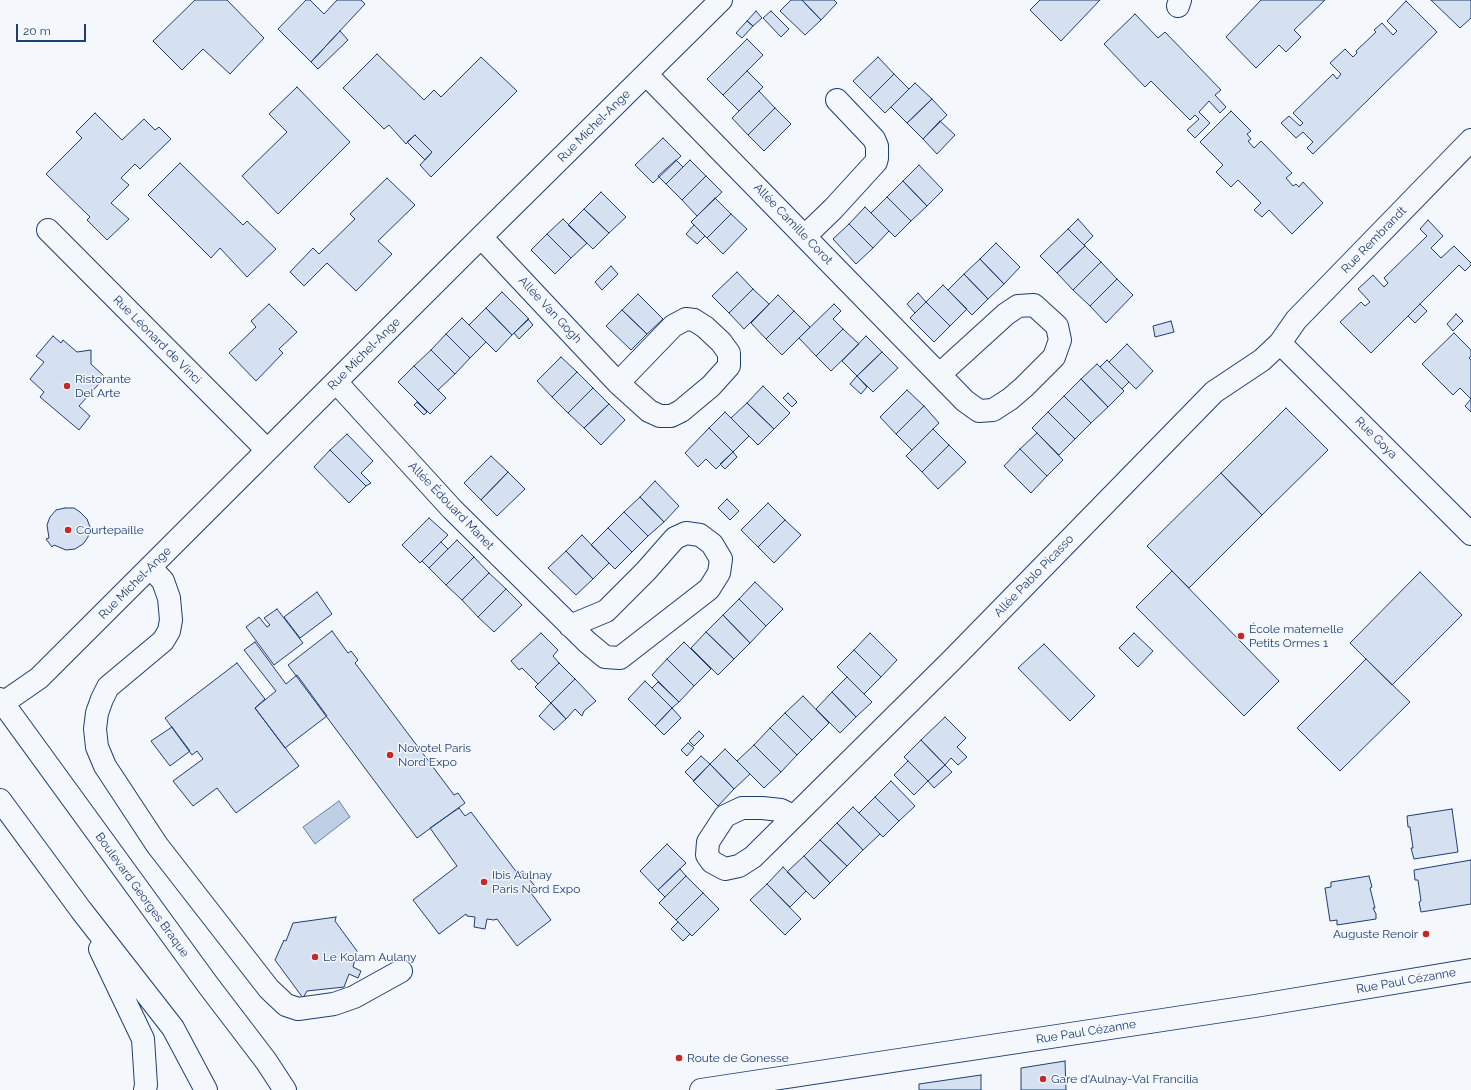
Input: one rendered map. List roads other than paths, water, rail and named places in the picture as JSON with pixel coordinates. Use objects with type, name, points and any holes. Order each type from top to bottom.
[{"type":"street","name":"Rue Michel-Ange","points":[[2,701],[39,678],[721,0]]},
{"type":"street","name":"Allée Camille Corot","points":[[646,74],[965,401],[979,411],[993,410],[1010,399],[1024,388],[1054,357],[1060,340],[1057,326],[1034,305],[1018,306],[1006,314],[940,374]]},
{"type":"street","points":[[805,236],[833,209],[876,162],[877,158],[877,146],[874,139],[837,100]]},
{"type":"street","name":"Rue Rembrandt","points":[[1280,343],[1296,320],[1471,140]]},
{"type":"street","name":"Rue Léonard de Vinci","points":[[48,230],[267,450]]},
{"type":"street","name":"Allée Van Gogh","points":[[481,237],[618,383],[649,411],[660,416],[671,416],[681,411],[711,386],[729,366],[730,353],[705,327],[694,320],[686,319],[674,326],[618,383]]},
{"type":"street","name":"Rue Goya","points":[[1280,343],[1471,534]]},
{"type":"street","name":"Allée Pablo Picasso","points":[[793,816],[952,660],[1214,392],[1262,360],[1280,343]]},
{"type":"street","name":"Allée Édouard Manet","points":[[336,382],[452,509],[570,626],[605,657],[620,658],[709,589],[719,573],[721,559],[712,544],[700,536],[686,533],[675,538],[646,571],[606,611],[570,626]]},
{"type":"street","points":[[150,567],[163,582],[169,598],[171,620],[169,631],[163,641],[108,687],[102,699],[97,713],[95,729],[97,747],[105,766],[157,846],[269,989],[286,1006],[298,1009],[334,1004],[354,997],[401,972]]},
{"type":"street","name":"Boulevard Georges Braque","points":[[2,701],[208,985],[266,1061],[285,1090]]},
{"type":"street","points":[[0,800],[81,910],[173,1028],[206,1090]]},
{"type":"street","points":[[81,910],[143,1039],[145,1090]]},
{"type":"street","name":"Rue Paul Cézanne","points":[[701,1090],[1255,1006],[1471,970]]},
{"type":"water","points":[[339,801],[350,817],[315,844],[303,827]]},
{"type":"place","name":"Ristorante Del Arte","points":[[67,386]]},
{"type":"place","name":"Courtepaille","points":[[68,530]]},
{"type":"place","name":"École maternelle Petits Ormes 1","points":[[1241,636]]},
{"type":"place","name":"Novotel Paris Nord Expo","points":[[390,755]]},
{"type":"place","name":"Ibis Aulnay Paris Nord Expo","points":[[484,882]]},
{"type":"place","name":"Auguste Renoir","points":[[1426,934]]},
{"type":"place","name":"Le Kolam Aulany","points":[[315,957]]},
{"type":"place","name":"Route de Gonesse","points":[[679,1058]]},
{"type":"place","name":"Gare d'Aulnay-Val Francilia","points":[[1043,1079]]}]
